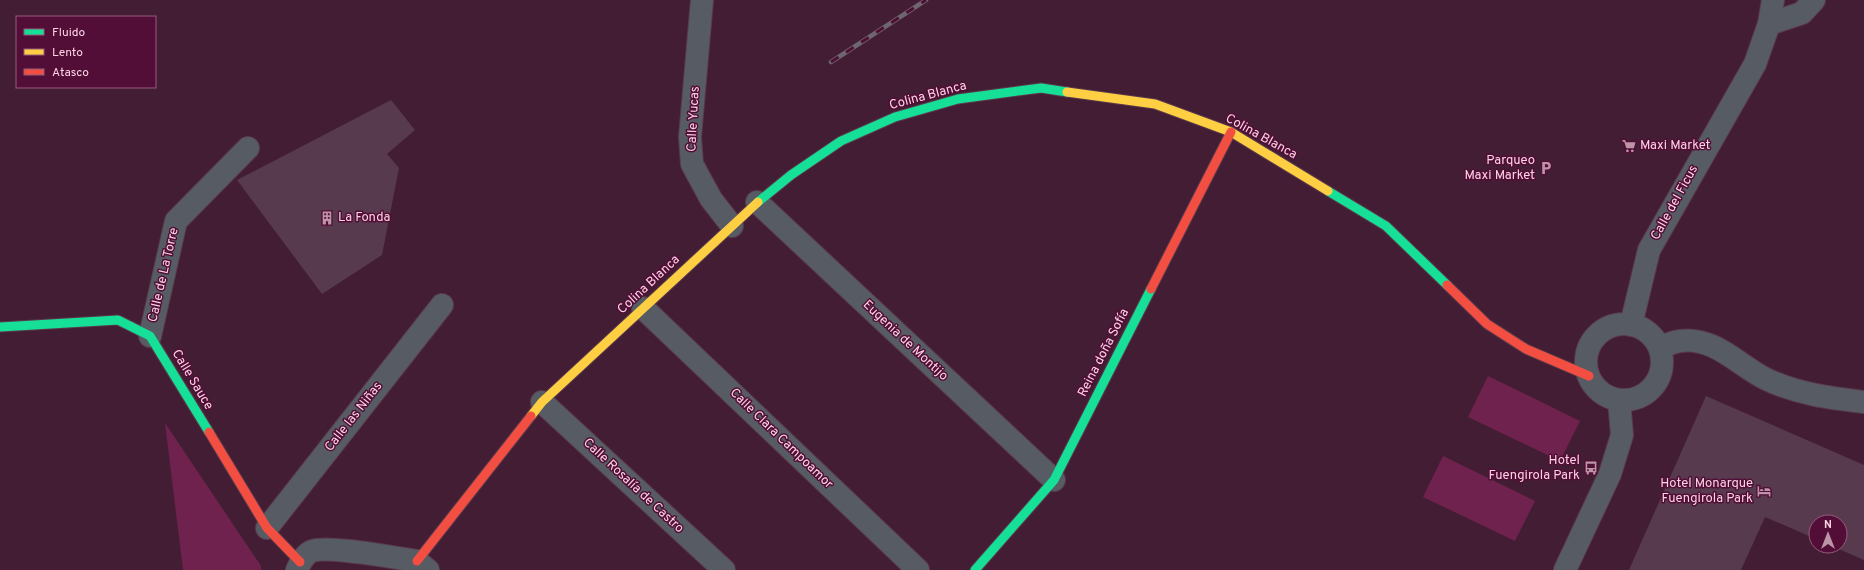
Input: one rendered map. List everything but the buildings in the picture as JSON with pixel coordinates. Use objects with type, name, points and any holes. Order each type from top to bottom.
[{"type":"street","name":"Calle Yucas","points":[[702,0],[690,137],[692,164],[711,199],[732,226]]},
{"type":"street","name":"Calle del Ficus","points":[[1631,325],[1649,250],[1754,64],[1769,24],[1773,0]]},
{"type":"street","points":[[1769,24],[1802,13],[1814,0]]},
{"type":"street","name":"Colina Blanca","points":[[422,566],[542,402],[757,202],[791,175],[841,141],[895,117],[958,98],[1041,88],[1155,104],[1231,132],[1386,226],[1487,324],[1526,349],[1589,376]]},
{"type":"street","name":"Reina doña Sofía","points":[[975,570],[1054,480],[1231,132]]},
{"type":"street","name":"Calle de La Torre","points":[[150,336],[176,221],[248,148]]},
{"type":"street","name":"Eugenia de Montijo","points":[[757,202],[1054,480]]},
{"type":"street","name":"Calle las Niñas","points":[[267,528],[442,306]]},
{"type":"street","name":"Calle Clara Campoamor","points":[[643,308],[918,570]]},
{"type":"street","points":[[0,327],[118,320],[150,336]]},
{"type":"street","points":[[1619,325],[1631,325],[1642,329],[1653,337],[1660,348],[1662,370],[1658,381],[1650,390],[1641,396],[1630,400],[1619,400],[1606,396],[1596,387],[1589,376],[1586,365],[1587,354],[1591,343],[1599,334],[1608,328],[1619,325]]},
{"type":"street","name":"Calle Sauce","points":[[150,336],[267,528],[298,566]]},
{"type":"street","points":[[1660,348],[1681,341],[1702,342],[1716,348],[1772,381],[1811,395],[1864,402]]},
{"type":"street","points":[[1566,570],[1610,474],[1622,435],[1619,400]]},
{"type":"street","name":"Calle Rosalía de Castro","points":[[542,402],[724,570]]},
{"type":"street","points":[[298,566],[311,551],[328,549],[422,566]]},
{"type":"shaded area","points":[[1488,376],[1580,421],[1560,461],[1468,417]]},
{"type":"shaded area","points":[[165,423],[261,566],[261,570],[183,570]]},
{"type":"shaded area","points":[[1443,456],[1535,501],[1515,541],[1423,497]]},
{"type":"railway","points":[[831,62],[926,0]]},
{"type":"traffic: fast","points":[[758,202],[791,175],[841,141],[895,117],[958,99],[1041,88],[1067,92]]},
{"type":"traffic: fast","points":[[1328,191],[1386,226],[1447,285]]},
{"type":"traffic: fast","points":[[975,570],[1054,480],[1151,289]]},
{"type":"traffic: fast","points":[[0,327],[118,320],[150,336],[209,432]]},
{"type":"traffic: slow","points":[[1067,92],[1155,104],[1231,132],[1328,191]]},
{"type":"traffic: slow","points":[[531,416],[542,402],[758,202]]},
{"type":"traffic: jam","points":[[1151,289],[1231,132]]},
{"type":"traffic: jam","points":[[1447,285],[1487,324],[1526,349],[1589,376]]},
{"type":"traffic: jam","points":[[417,561],[531,416]]},
{"type":"traffic: jam","points":[[209,432],[267,528],[300,562]]},
{"type":"place","name":"Maxi Market","points":[[1629,146]]},
{"type":"place","name":"Parqueo Maxi Market","points":[[1546,168]]},
{"type":"place","name":"La Fonda","points":[[327,218]]},
{"type":"place","name":"Hotel Fuengirola Park","points":[[1591,468]]},
{"type":"place","name":"Hotel Monarque Fuengirola Park","points":[[1764,491]]}]
